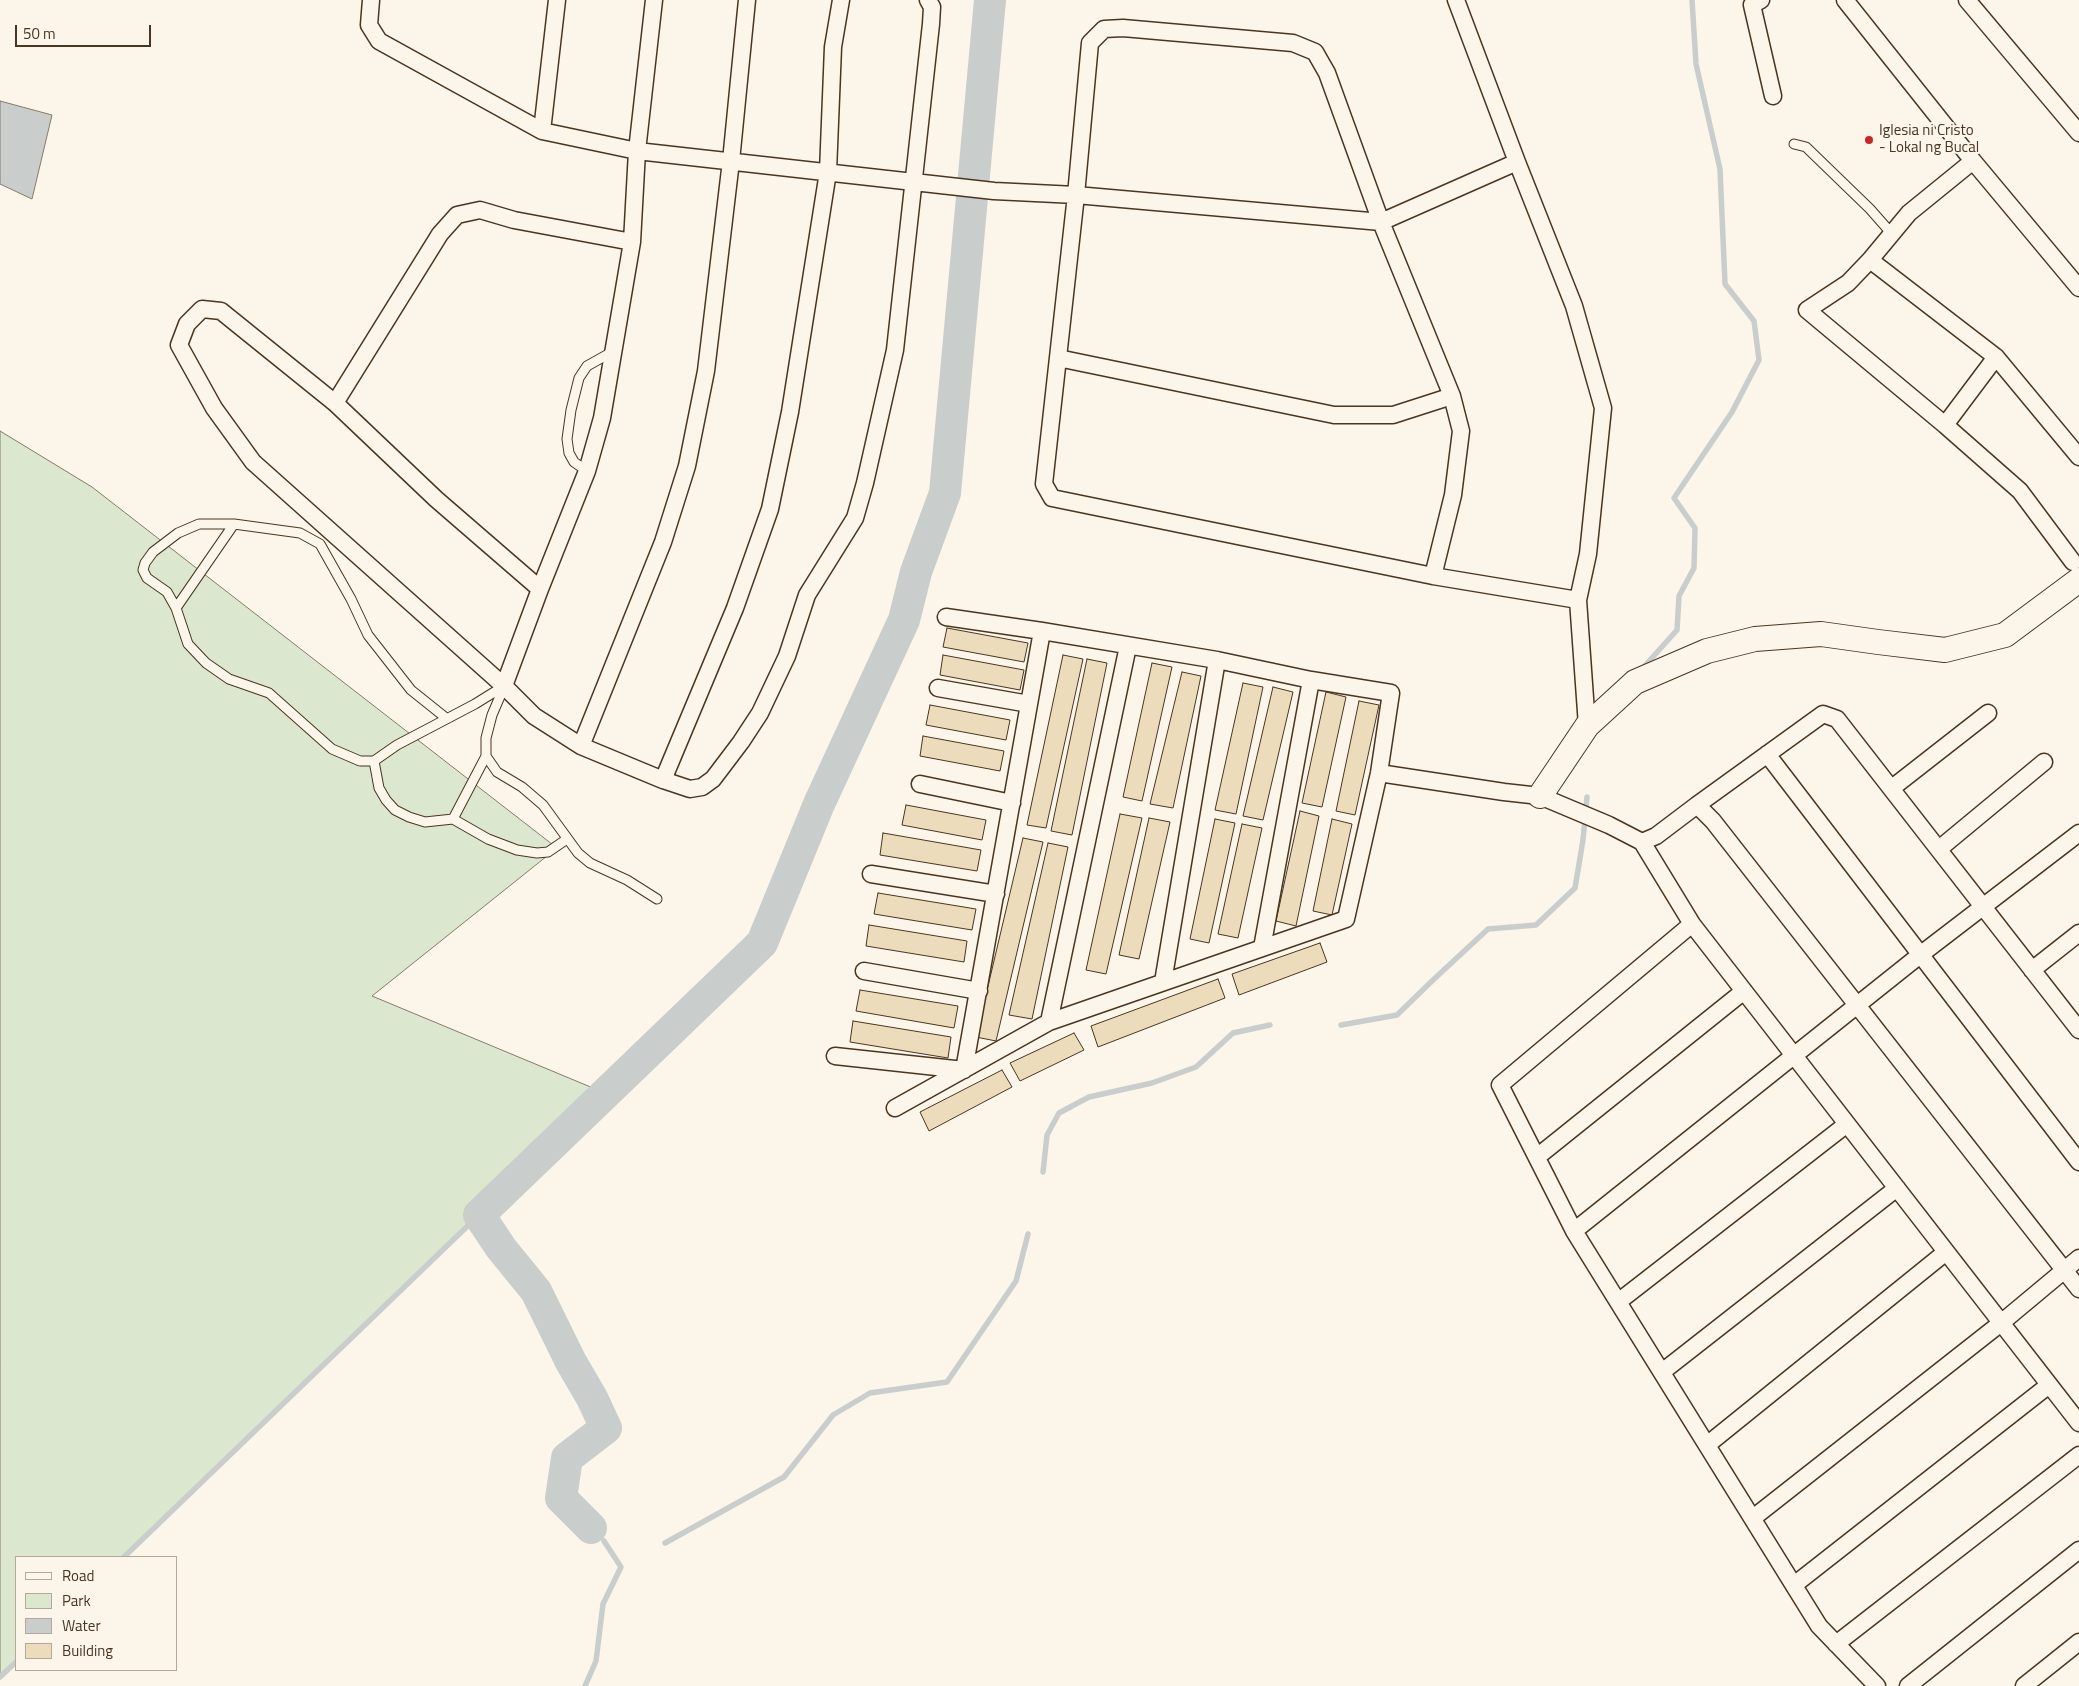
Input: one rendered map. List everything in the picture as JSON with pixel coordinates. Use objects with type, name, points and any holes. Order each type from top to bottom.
[{"type":"main road","points":[[1540,796],[1587,726],[1635,682],[1707,651],[1755,639],[1821,634],[1945,650],[2005,635],[2076,571]]},
{"type":"street","points":[[371,0],[370,25],[379,41],[542,131],[637,151],[994,190],[1076,195],[1381,222],[1517,162]]},
{"type":"street","points":[[542,131],[557,0]]},
{"type":"street","points":[[504,686],[587,471],[602,418],[632,242],[637,151],[654,0]]},
{"type":"street","points":[[582,746],[663,542],[687,466],[706,371],[731,162],[747,0]]},
{"type":"street","points":[[663,780],[735,608],[770,510],[790,412],[828,172],[834,47],[841,0]]},
{"type":"street","points":[[540,589],[436,499],[336,403],[221,312],[202,309],[187,324],[179,345],[214,408],[253,462],[504,686],[534,716],[582,746],[663,780],[690,788],[702,787],[713,779],[760,713],[784,664],[807,595],[855,518],[865,483],[895,350],[931,24],[932,7],[928,0]]},
{"type":"street","points":[[1456,0],[1574,306],[1602,408],[1588,554],[1578,600],[1587,726]]},
{"type":"street","points":[[1761,0],[1752,6],[1772,96]]},
{"type":"street","points":[[1845,0],[1973,161],[2079,288]]},
{"type":"street","points":[[1967,0],[2079,133]]},
{"type":"street","points":[[1434,576],[1453,495],[1461,431],[1452,396],[1381,222],[1327,73],[1315,52],[1293,43],[1123,28],[1104,29],[1090,43],[1076,195],[1044,484],[1052,498],[1434,576],[1578,600]]},
{"type":"street","points":[[1973,161],[1909,213],[1848,284],[1807,310],[1945,425],[2020,491],[2076,571]]},
{"type":"street","points":[[336,403],[440,234],[457,215],[480,210],[514,220],[632,242]]},
{"type":"street","points":[[1870,260],[1996,357],[2079,457]]},
{"type":"street","points":[[1945,425],[1996,357]]},
{"type":"street","points":[[1058,358],[1334,415],[1393,415],[1452,396]]},
{"type":"street","points":[[895,1108],[1049,1022],[1346,919],[1379,773],[1391,694],[1311,680],[1217,660],[946,616]]},
{"type":"street","points":[[964,1070],[1042,632]]},
{"type":"street","points":[[1049,1022],[1128,646]]},
{"type":"street","points":[[1163,982],[1217,660]]},
{"type":"street","points":[[1262,948],[1311,680]]},
{"type":"street","points":[[938,688],[1029,704]]},
{"type":"street","points":[[1892,788],[1988,713]]},
{"type":"street","points":[[1642,842],[1656,836],[1823,714],[1837,719],[2079,1030]]},
{"type":"street","points":[[1767,754],[2079,1162]]},
{"type":"street","points":[[1939,849],[2044,762]]},
{"type":"street","points":[[1379,773],[1540,796],[1609,824],[1642,842],[1692,924],[2079,1423]]},
{"type":"street","points":[[920,784],[1012,803]]},
{"type":"street","points":[[1697,806],[1713,821],[2079,1289]]},
{"type":"street","points":[[1574,1231],[1920,955],[2079,833]]},
{"type":"street","points":[[871,874],[996,894]]},
{"type":"street","points":[[1692,924],[1500,1085],[1574,1231],[1819,1626],[1877,1686]]},
{"type":"street","points":[[2032,970],[2079,932]]},
{"type":"street","points":[[864,971],[979,991]]},
{"type":"street","points":[[1536,1157],[1744,991]]},
{"type":"street","points":[[835,1056],[964,1070]]},
{"type":"street","points":[[1618,1302],[1847,1124]]},
{"type":"street","points":[[1662,1372],[1897,1188]]},
{"type":"street","points":[[1707,1445],[1946,1252]]},
{"type":"street","points":[[1753,1518],[2001,1323],[2079,1258]]},
{"type":"street","points":[[1794,1585],[2049,1385]]},
{"type":"street","points":[[1836,1644],[2079,1455]]},
{"type":"street","points":[[1908,1686],[2079,1550]]},
{"type":"street","points":[[2024,1686],[2079,1642]]},
{"type":"lane","points":[[1794,144],[1806,147],[1870,209],[1892,234]]},
{"type":"lane","points":[[587,471],[574,462],[569,453],[568,439],[571,410],[579,378],[587,366],[612,352]]},
{"type":"lane","points":[[446,718],[411,690],[368,636],[351,599],[320,544],[300,533],[234,524],[198,524],[178,533],[153,552],[149,558],[143,570],[147,578],[167,592],[176,608],[188,644],[206,663],[229,679],[268,693],[332,749],[360,761],[374,761],[397,745],[475,704],[504,686]]},
{"type":"lane","points":[[176,608],[234,524]]},
{"type":"lane","points":[[453,820],[486,756],[486,738],[492,715],[504,686]]},
{"type":"lane","points":[[486,756],[497,772],[522,787],[544,805],[578,853],[590,863],[627,880],[658,899]]},
{"type":"lane","points":[[374,761],[379,788],[395,810],[410,817],[425,822],[453,820],[488,839],[517,850],[536,853],[548,852],[567,839]]},
{"type":"green space","points":[[0,431],[92,487],[557,848],[372,996],[605,1093],[125,1556],[15,1556],[15,1663],[0,1677]]},
{"type":"water","points":[[0,101],[52,115],[32,199],[0,184]]},
{"type":"building","points":[[947,628],[1028,643],[1024,662],[943,647]]},
{"type":"building","points":[[943,655],[1024,670],[1020,690],[940,675]]},
{"type":"building","points":[[1063,655],[1083,659],[1046,828],[1027,825]]},
{"type":"building","points":[[1087,659],[1107,663],[1072,835],[1051,831]]},
{"type":"building","points":[[1152,663],[1172,667],[1142,801],[1123,797]]},
{"type":"building","points":[[1182,672],[1201,676],[1173,808],[1150,804]]},
{"type":"building","points":[[1243,683],[1263,687],[1236,814],[1215,810]]},
{"type":"building","points":[[1273,687],[1293,692],[1263,820],[1243,816]]},
{"type":"building","points":[[1326,692],[1346,697],[1322,807],[1302,803]]},
{"type":"building","points":[[1359,701],[1379,705],[1355,815],[1336,811]]},
{"type":"building","points":[[930,705],[1010,720],[1006,740],[926,725]]},
{"type":"building","points":[[923,736],[1004,751],[1000,771],[920,756]]},
{"type":"building","points":[[906,805],[986,820],[982,840],[902,825]]},
{"type":"building","points":[[1300,811],[1319,816],[1296,926],[1276,921]]},
{"type":"building","points":[[1120,814],[1142,818],[1106,974],[1086,970]]},
{"type":"building","points":[[1149,818],[1170,822],[1139,959],[1119,955]]},
{"type":"building","points":[[1215,819],[1235,823],[1209,943],[1190,939]]},
{"type":"building","points":[[1332,819],[1352,824],[1332,915],[1313,911]]},
{"type":"building","points":[[1242,824],[1262,828],[1238,938],[1218,934]]},
{"type":"building","points":[[883,833],[981,850],[977,871],[880,855]]},
{"type":"building","points":[[1023,838],[1043,842],[996,1041],[976,1037]]},
{"type":"building","points":[[1048,843],[1068,847],[1032,1019],[1009,1015]]},
{"type":"building","points":[[878,893],[976,909],[972,930],[874,914]]},
{"type":"building","points":[[869,925],[967,941],[964,962],[866,946]]},
{"type":"building","points":[[1320,943],[1327,962],[1239,995],[1232,974]]},
{"type":"building","points":[[1218,979],[1225,998],[1098,1047],[1091,1026]]},
{"type":"building","points":[[860,990],[958,1006],[954,1028],[856,1011]]},
{"type":"building","points":[[853,1021],[951,1037],[948,1058],[850,1042]]},
{"type":"building","points":[[1074,1033],[1084,1050],[1020,1081],[1010,1063]]},
{"type":"building","points":[[1002,1070],[1012,1087],[929,1131],[920,1112]]},
{"type":"waterway","points":[[591,1528],[561,1498],[567,1458],[606,1428],[536,1291],[501,1248],[479,1215],[762,943],[819,804],[904,620],[916,572],[945,493],[990,0]]},
{"type":"waterway","points":[[1642,669],[1677,630],[1679,596],[1694,568],[1695,528],[1674,498],[1732,412],[1759,360],[1754,321],[1725,284],[1720,169],[1696,64],[1692,0]]},
{"type":"waterway","points":[[1341,1025],[1397,1015],[1488,929],[1536,925],[1575,888],[1583,840],[1587,797]]},
{"type":"waterway","points":[[1043,1172],[1047,1135],[1059,1113],[1089,1097],[1152,1083],[1196,1067],[1233,1033],[1270,1025]]},
{"type":"waterway","points":[[125,1556],[479,1215]]},
{"type":"waterway","points":[[665,1543],[784,1477],[833,1415],[870,1393],[947,1382],[1016,1281],[1028,1234]]},
{"type":"waterway","points":[[585,1686],[596,1661],[603,1604],[621,1567],[604,1541]]},
{"type":"waterway","points":[[0,1677],[15,1663]]},
{"type":"place","name":"Iglesia ni Cristo - Lokal ng Bucal","points":[[1869,140]]}]
